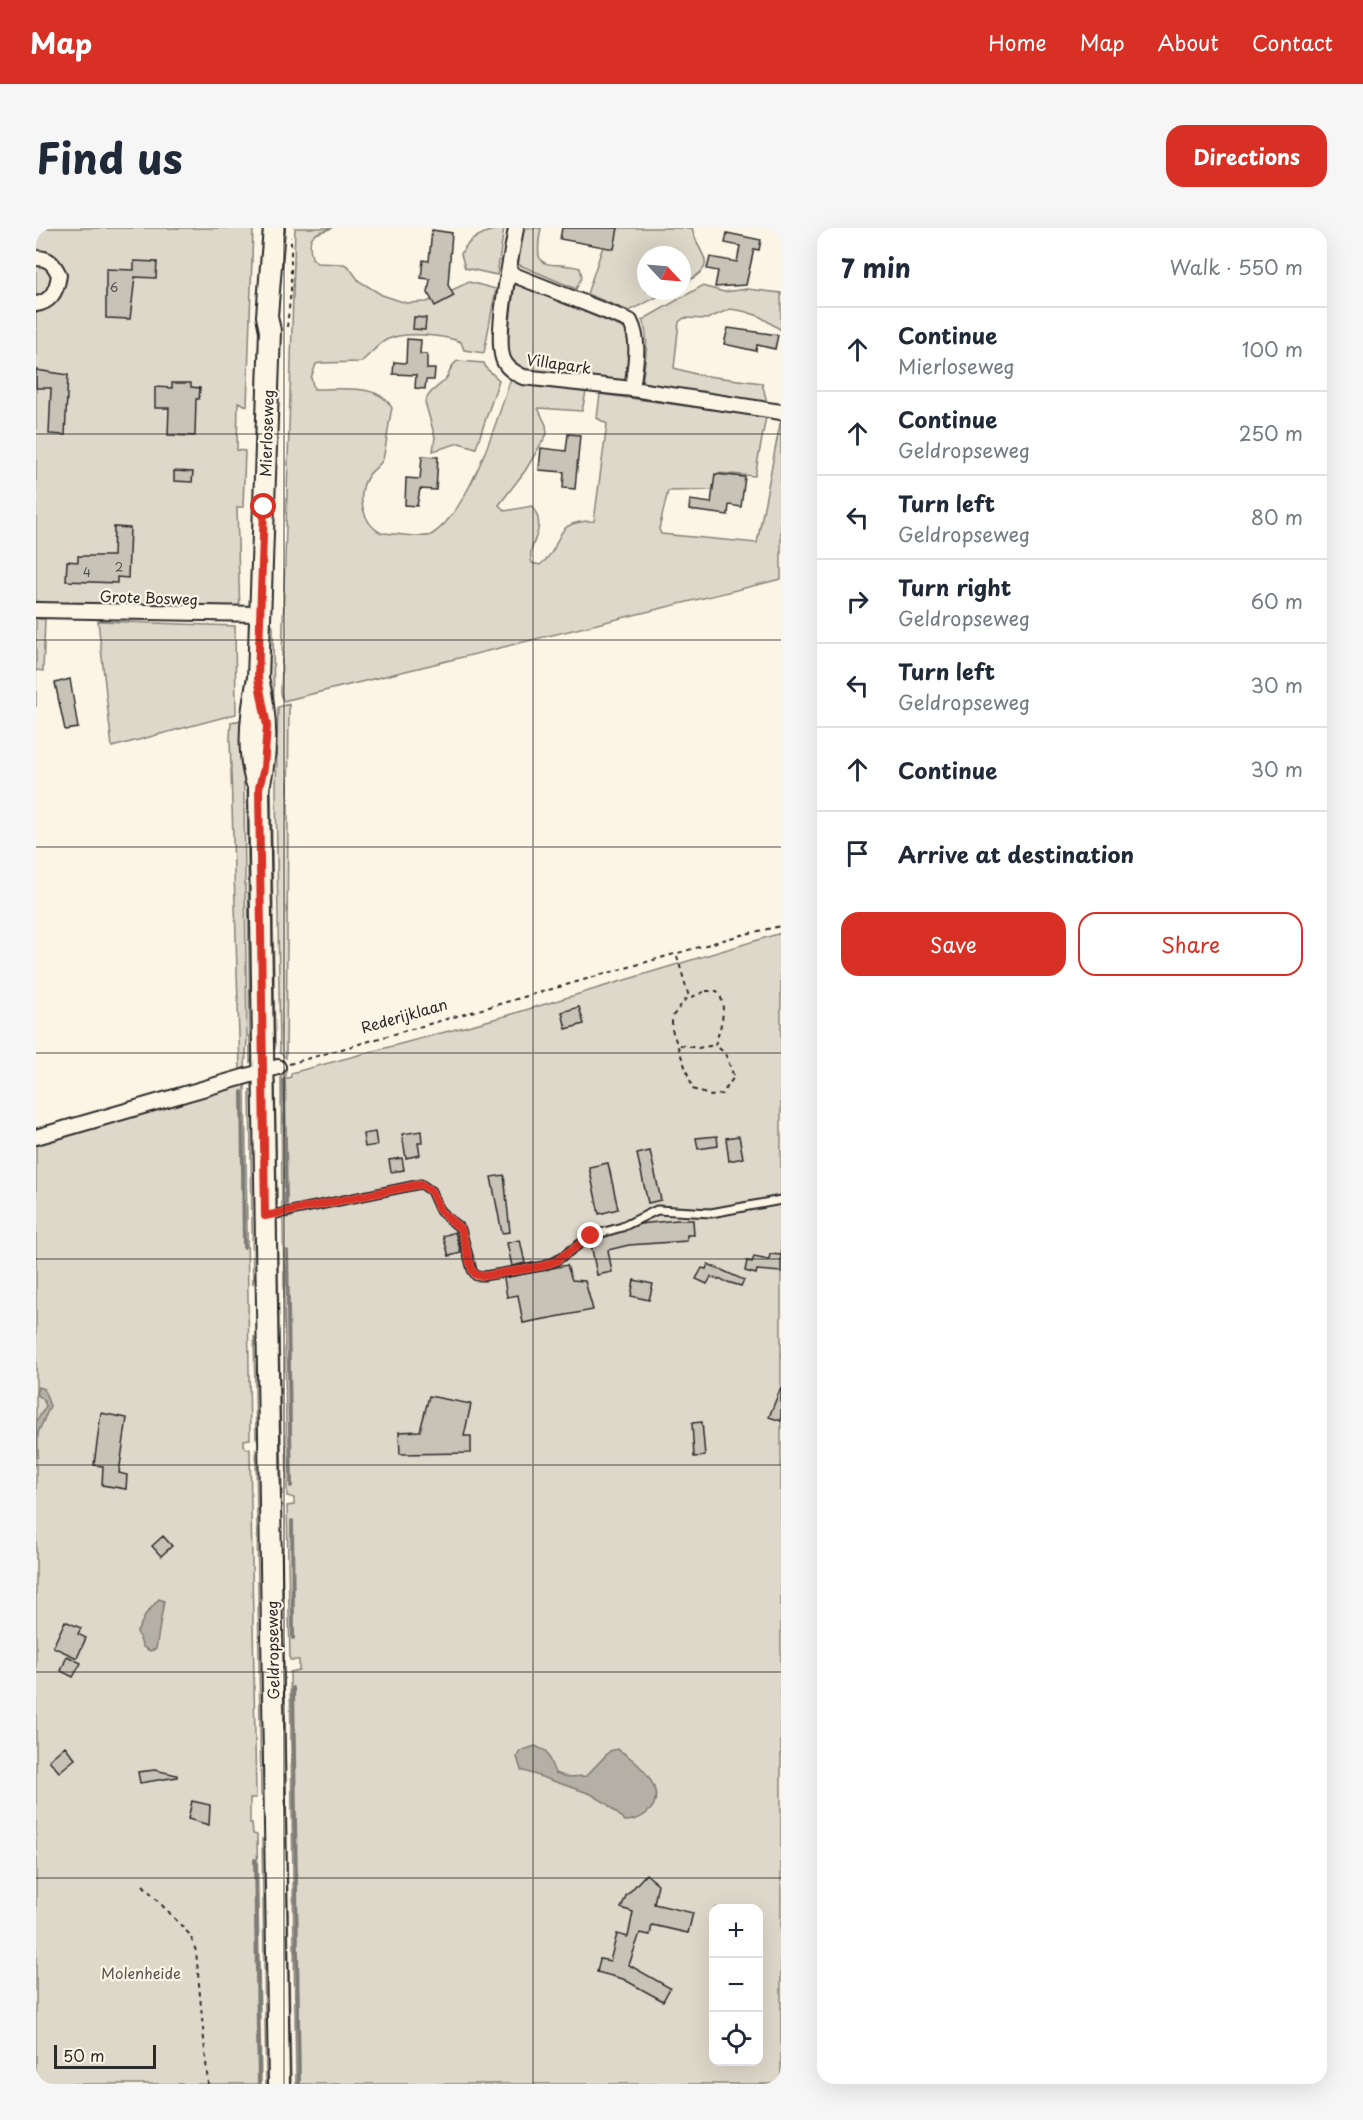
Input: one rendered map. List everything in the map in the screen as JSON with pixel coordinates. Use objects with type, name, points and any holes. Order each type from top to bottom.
[{"type":"main road","name":"Mierloseweg","points":[[259,711],[258,678],[270,331],[267,316],[274,228]]},
{"type":"main road","name":"Geldropseweg","points":[[259,711],[251,758],[259,788],[270,1069],[265,1216],[279,2084]]},
{"type":"street","name":"Villapark","points":[[516,228],[500,338],[503,362],[512,371],[524,377],[632,389],[781,412]]},
{"type":"street","points":[[36,258],[45,258],[54,265],[59,275],[52,296],[43,303],[36,304]]},
{"type":"street","points":[[509,273],[630,321],[636,332],[637,348],[632,389]]},
{"type":"street","name":"Grote Bosweg","points":[[36,610],[260,614]]},
{"type":"street","points":[[36,1137],[270,1069]]},
{"type":"lane","points":[[265,1216],[421,1184],[431,1191],[440,1211],[461,1229],[472,1270],[476,1275],[543,1266],[556,1261],[591,1236],[622,1227],[657,1210],[711,1213],[781,1200]]},
{"type":"path","name":"Rederijklaan","points":[[270,1069],[741,935],[781,926]]},
{"type":"path","points":[[677,955],[689,997]]},
{"type":"path","points":[[680,1046],[698,1048],[715,1045],[725,1053],[734,1077],[722,1094],[711,1096],[693,1089],[680,1054],[680,1046],[672,1030],[672,1017],[689,997],[706,991],[717,992],[722,998],[723,1018],[715,1045]]},
{"type":"path","points":[[143,1885],[190,1935],[196,1951],[208,2084]]},
{"type":"green space","points":[[36,228],[253,228],[247,406],[238,402],[237,450],[245,451],[243,507],[237,507],[240,617],[40,614],[39,619],[45,619],[43,671],[36,670]]},
{"type":"green space","points":[[295,228],[333,228],[313,236],[310,244],[312,258],[317,263],[344,264],[359,281],[382,295],[406,303],[427,302],[469,282],[496,289],[484,353],[464,350],[461,342],[434,336],[413,335],[386,340],[361,362],[316,364],[311,378],[314,389],[368,391],[378,394],[392,408],[383,459],[368,476],[362,492],[365,516],[374,528],[381,533],[427,536],[445,523],[458,507],[480,464],[510,381],[586,392],[582,411],[538,408],[546,425],[547,434],[525,471],[499,505],[505,511],[532,506],[539,523],[532,549],[532,563],[540,565],[548,557],[564,529],[580,522],[594,521],[607,424],[597,418],[600,394],[766,417],[755,476],[718,473],[714,490],[668,491],[659,529],[661,534],[757,543],[781,419],[781,579],[283,701],[281,693]]},
{"type":"green space","points":[[504,228],[497,275],[465,268],[461,254],[468,243],[485,233]]},
{"type":"green space","points":[[522,228],[541,228],[539,254],[545,263],[580,268],[582,277],[576,289],[515,263]]},
{"type":"green space","points":[[609,228],[692,228],[705,260],[705,266],[691,279],[691,246],[637,246],[637,300],[651,300],[629,311],[587,294],[602,249],[607,243]]},
{"type":"green space","points":[[512,282],[628,330],[631,336],[627,383],[515,368],[502,352]]},
{"type":"green space","points":[[702,286],[724,292],[747,289],[781,293],[781,330],[759,316],[730,309],[707,319],[684,318],[679,322],[674,368],[699,375],[762,383],[767,402],[642,385],[646,335],[642,320],[677,300],[691,300],[691,292]]},
{"type":"green space","points":[[458,361],[484,363],[486,368],[499,380],[476,448],[459,443],[433,451],[435,437],[425,402],[431,392],[447,378],[453,365]]},
{"type":"green space","points":[[268,619],[273,627],[274,732],[271,781],[275,1048],[270,1044],[265,662]]},
{"type":"green space","points":[[98,621],[235,626],[236,714],[112,747]]},
{"type":"green space","points":[[250,675],[256,1056],[250,1062],[246,679]]},
{"type":"green space","points":[[289,704],[286,1058],[280,1053],[276,788],[278,707]]},
{"type":"green space","points":[[243,720],[247,1039],[245,1067],[240,1070],[230,738],[231,722]]},
{"type":"green space","points":[[781,933],[781,2084],[296,2084],[290,1672],[299,1670],[299,1660],[290,1660],[287,1506],[294,1505],[294,1498],[287,1496],[283,1218],[292,1217],[292,1211],[282,1210],[281,1075],[286,1069],[286,1079],[291,1077],[291,1073],[509,1015]]},
{"type":"green space","name":"Molenheide","points":[[240,1082],[240,1086],[245,1085],[250,1439],[244,1440],[244,1448],[250,1449],[256,1798],[250,1798],[250,1823],[252,1823],[253,1834],[257,1835],[261,2084],[36,2084],[36,1141]]},
{"type":"green space","points":[[275,1082],[277,1204],[272,1200],[270,1088]]},
{"type":"green space","points":[[250,1090],[256,1095],[259,1258],[253,1284]]},
{"type":"green space","points":[[277,1224],[282,1494],[277,1490],[273,1229]]},
{"type":"green space","points":[[254,1336],[260,1360],[262,1433],[256,1438]]},
{"type":"green space","points":[[256,1450],[262,1456],[267,1789],[261,1795]]},
{"type":"green space","points":[[284,1673],[291,2084],[286,2084],[280,1677]]},
{"type":"green space","points":[[262,1839],[268,1845],[272,2084],[266,2084]]},
{"type":"shaded area","points":[[38,1387],[44,1389],[50,1406],[38,1433],[38,1458],[36,1422],[46,1406],[43,1399],[36,1394]]},
{"type":"shaded area","points":[[159,1599],[164,1601],[156,1649],[150,1651],[143,1647],[137,1632],[146,1614]]},
{"type":"shaded area","points":[[535,1746],[546,1751],[555,1773],[568,1777],[586,1776],[610,1751],[617,1749],[641,1768],[654,1786],[656,1796],[654,1805],[642,1817],[625,1821],[606,1803],[591,1794],[521,1770],[517,1757],[520,1751]]},
{"type":"building","points":[[562,228],[618,228],[614,249],[560,239]]},
{"type":"building","points":[[432,230],[452,233],[448,285],[454,296],[435,306],[428,293],[430,279],[421,278],[423,260],[429,261]]},
{"type":"building","points":[[727,233],[761,240],[759,250],[754,249],[746,285],[715,287],[718,271],[707,269],[710,257],[737,262],[740,246],[725,243]]},
{"type":"building","points":[[134,261],[157,262],[156,278],[135,277],[130,319],[106,318],[106,269],[134,270]]},
{"type":"building","points":[[414,317],[426,318],[425,330],[413,329]]},
{"type":"building","points":[[728,328],[778,335],[775,349],[757,345],[756,351],[724,344]]},
{"type":"building","points":[[407,339],[421,340],[420,354],[427,354],[427,369],[435,369],[434,380],[426,380],[425,389],[415,388],[416,375],[393,374],[394,362],[406,363]]},
{"type":"building","points":[[36,370],[68,375],[65,435],[49,434],[51,388],[36,388]]},
{"type":"building","points":[[172,383],[191,383],[191,387],[200,388],[199,399],[196,399],[195,436],[168,435],[169,408],[155,408],[155,387],[172,388]]},
{"type":"building","points":[[568,434],[580,435],[575,489],[563,488],[564,472],[539,470],[541,448],[566,451]]},
{"type":"building","points":[[422,456],[438,457],[436,490],[420,489],[417,506],[405,505],[406,478],[420,479]]},
{"type":"building","points":[[174,471],[193,472],[192,482],[174,481]]},
{"type":"building","points":[[715,474],[745,477],[741,507],[729,505],[728,515],[689,510],[690,500],[711,503]]},
{"type":"building","points":[[114,527],[130,528],[128,578],[117,577],[117,583],[66,581],[67,561],[78,562],[78,556],[113,556]]},
{"type":"building","points":[[70,679],[78,728],[65,730],[55,683]]},
{"type":"building","points":[[579,1007],[584,1024],[566,1029],[562,1012]]},
{"type":"building","points":[[421,1131],[422,1143],[418,1143],[420,1155],[406,1158],[402,1134]]},
{"type":"building","points":[[375,1132],[377,1145],[365,1147],[363,1134]]},
{"type":"building","points":[[717,1136],[718,1146],[698,1149],[696,1138]]},
{"type":"building","points":[[739,1136],[743,1158],[729,1161],[726,1138]]},
{"type":"building","points":[[650,1151],[661,1200],[648,1203],[637,1154]]},
{"type":"building","points":[[402,1158],[404,1170],[391,1172],[389,1160]]},
{"type":"building","points":[[608,1163],[618,1209],[599,1214],[589,1167]]},
{"type":"building","points":[[504,1175],[510,1232],[502,1233],[491,1177]]},
{"type":"building","points":[[693,1220],[694,1235],[687,1235],[687,1241],[629,1245],[608,1250],[612,1272],[597,1275],[591,1244],[597,1243],[596,1240],[640,1224]]},
{"type":"building","points":[[455,1232],[461,1253],[449,1256],[443,1236]]},
{"type":"building","points":[[520,1240],[525,1263],[512,1266],[507,1243]]},
{"type":"building","points":[[770,1254],[781,1255],[781,1272],[757,1270],[756,1274],[745,1271],[747,1261],[752,1262],[754,1257],[769,1260]]},
{"type":"building","points":[[708,1264],[744,1280],[741,1286],[711,1277],[707,1284],[696,1279],[702,1268],[706,1269]]},
{"type":"building","points":[[567,1265],[572,1280],[585,1281],[593,1310],[523,1323],[518,1295],[507,1297],[504,1278]]},
{"type":"building","points":[[634,1280],[653,1284],[649,1300],[631,1296]]},
{"type":"building","points":[[781,1387],[781,1421],[769,1417]]},
{"type":"building","points":[[429,1396],[471,1404],[464,1436],[471,1436],[471,1453],[400,1454],[399,1432],[420,1431]]},
{"type":"building","points":[[101,1413],[127,1418],[119,1473],[127,1475],[126,1489],[102,1485],[103,1466],[94,1465]]},
{"type":"building","points":[[702,1422],[705,1456],[694,1457],[692,1423]]},
{"type":"building","points":[[163,1536],[172,1546],[161,1556],[152,1546]]},
{"type":"building","points":[[65,1621],[81,1628],[78,1634],[86,1638],[77,1658],[53,1647]]},
{"type":"building","points":[[67,1656],[81,1663],[73,1677],[61,1671]]},
{"type":"building","points":[[65,1746],[75,1759],[59,1772],[49,1760]]},
{"type":"building","points":[[155,1770],[177,1775],[177,1777],[140,1783],[138,1772]]},
{"type":"building","points":[[192,1801],[210,1805],[209,1825],[188,1819]]},
{"type":"building","points":[[646,1874],[658,1884],[654,1904],[693,1913],[688,1933],[652,1925],[650,1935],[640,1933],[629,1965],[670,1988],[663,2001],[623,1979],[597,1972],[600,1959],[610,1961],[617,1934],[628,1937],[633,1912],[621,1908],[626,1896]]},
{"type":"waterway","points":[[284,1080],[286,1204]]},
{"type":"waterway","points":[[242,1092],[244,1247]]},
{"type":"waterway","points":[[287,1251],[291,1486]]},
{"type":"waterway","points":[[292,1521],[293,1638]]},
{"type":"waterway","points":[[293,1688],[299,2084]]},
{"type":"waterway","points":[[255,1860],[259,2084]]},
{"type":"route","points":[[264,507],[258,678],[266,710],[267,726],[264,768],[259,788],[265,1216],[280,1215],[406,1185],[421,1184],[431,1191],[440,1211],[461,1229],[472,1270],[476,1275],[484,1276],[543,1266],[569,1253],[591,1236]]}]
